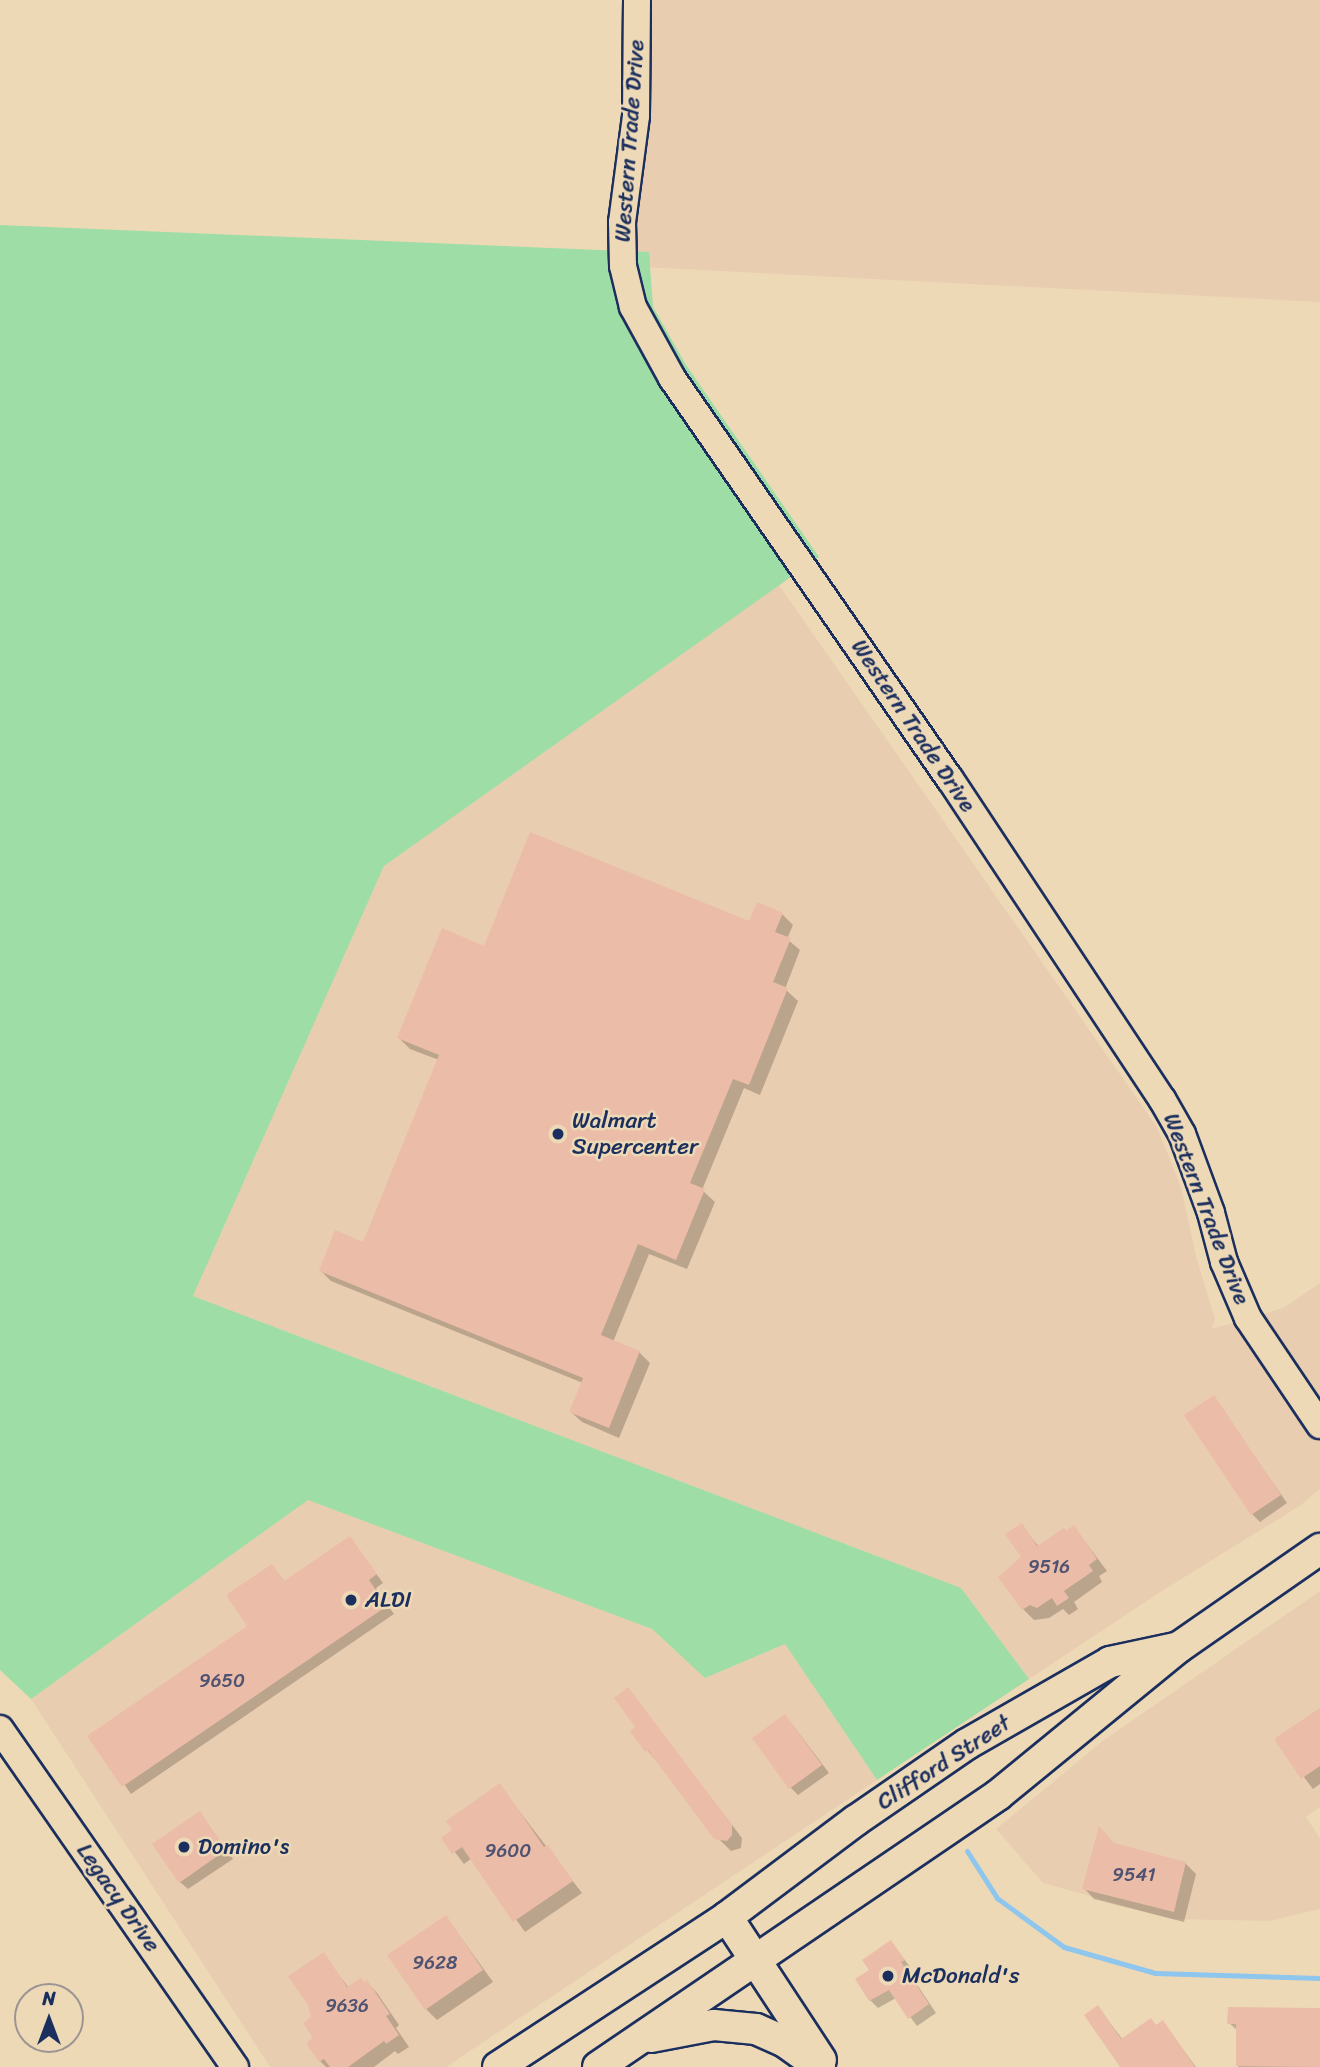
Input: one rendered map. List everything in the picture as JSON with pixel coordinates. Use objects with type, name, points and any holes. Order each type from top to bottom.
[{"type":"main road","name":"Clifford Street","points":[[598,2067],[998,1795],[1179,1647],[1320,1549]]},
{"type":"main road","name":"Clifford Street","points":[[498,2067],[727,1917],[855,1821],[967,1744],[1110,1662],[1179,1647]]},
{"type":"main road","points":[[727,1917],[826,2067]]},
{"type":"main road","points":[[640,2039],[713,2025],[731,2025],[768,2033],[820,2067]]},
{"type":"street","name":"Western Trade Drive","points":[[637,0],[636,116],[622,222],[623,266],[633,307],[672,378],[950,779],[1162,1099],[1185,1144],[1211,1213],[1224,1262],[1248,1318],[1320,1425]]},
{"type":"street","name":"Legacy Drive","points":[[0,1729],[235,2067]]},
{"type":"shaded area","points":[[628,0],[1320,0],[1320,302],[623,266]]},
{"type":"shaded area","points":[[779,585],[1157,1127],[1181,1187],[1196,1256],[1215,1319],[1212,1329],[1283,1308],[1320,1283],[1320,1489],[1301,1505],[1162,1591],[1029,1679],[961,1588],[193,1296],[384,866]]},
{"type":"shaded area","points":[[308,1500],[652,1629],[705,1678],[785,1644],[877,1780],[446,2067],[270,2067],[31,1699]]},
{"type":"shaded area","points":[[1320,1591],[1320,1807],[1306,1817],[1320,1838],[1320,1909],[1269,1921],[1172,1919],[1043,1883],[996,1829],[1104,1740]]},
{"type":"green space","points":[[0,225],[649,252],[653,307],[686,365],[819,557],[384,866],[193,1296],[961,1588],[1029,1679],[877,1780],[785,1644],[705,1678],[652,1629],[308,1500],[31,1699],[0,1670]]},
{"type":"building","name":"Walmart Supercenter","points":[[530,832],[749,921],[757,902],[783,913],[775,932],[791,938],[773,982],[788,988],[749,1085],[733,1079],[690,1183],[705,1189],[676,1260],[638,1244],[601,1335],[640,1351],[609,1428],[569,1412],[583,1378],[319,1271],[335,1230],[363,1242],[439,1055],[397,1038],[442,928],[484,946]]},
{"type":"building","points":[[1214,1395],[1281,1495],[1251,1515],[1184,1415]]},
{"type":"building","points":[[1022,1523],[1037,1546],[1064,1528],[1066,1531],[1074,1525],[1097,1559],[1089,1565],[1093,1571],[1064,1591],[1069,1598],[1057,1606],[1052,1598],[1037,1608],[1030,1605],[1022,1610],[998,1577],[1021,1557],[1005,1534]]},
{"type":"building","points":[[350,1536],[377,1574],[369,1580],[387,1606],[122,1787],[87,1736],[247,1626],[226,1595],[272,1564],[284,1581]]},
{"type":"building","points":[[628,1687],[732,1825],[732,1835],[727,1841],[714,1839],[648,1750],[645,1752],[630,1731],[635,1727],[614,1698]]},
{"type":"building","points":[[1320,1708],[1320,1766],[1301,1779],[1274,1739]]},
{"type":"building","points":[[785,1714],[822,1765],[789,1789],[752,1738]]},
{"type":"building","points":[[500,1783],[544,1847],[548,1845],[573,1881],[513,1922],[462,1847],[452,1854],[441,1838],[452,1830],[446,1821]]},
{"type":"building","points":[[200,1811],[226,1850],[179,1883],[152,1844]]},
{"type":"building","points":[[1099,1826],[1114,1843],[1186,1862],[1174,1912],[1082,1889]]},
{"type":"building","points":[[446,1915],[483,1970],[425,2010],[387,1955]]},
{"type":"building","points":[[891,1940],[905,1960],[901,1962],[929,2004],[908,2019],[889,1990],[869,2001],[855,1979],[869,1970],[862,1960]]},
{"type":"building","points":[[324,1952],[347,1987],[361,1978],[364,1982],[367,1980],[390,2014],[386,2016],[399,2035],[386,2044],[384,2041],[348,2067],[330,2067],[324,2059],[319,2062],[306,2043],[313,2038],[303,2023],[311,2017],[308,2005],[288,1976]]},
{"type":"building","points":[[1098,2005],[1121,2039],[1151,2018],[1156,2025],[1163,2020],[1195,2067],[1120,2067],[1084,2015]]},
{"type":"building","points":[[1228,2007],[1320,2008],[1320,2067],[1236,2066],[1236,2024],[1227,2024]]},
{"type":"waterway","points":[[967,1851],[997,1898],[1064,1947],[1155,1973],[1320,1978]]},
{"type":"place","name":"Walmart Supercenter","points":[[558,1134]]},
{"type":"place","name":"ALDI","points":[[351,1600]]},
{"type":"place","name":"Domino's","points":[[184,1847]]},
{"type":"place","name":"McDonald's","points":[[888,1976]]}]
